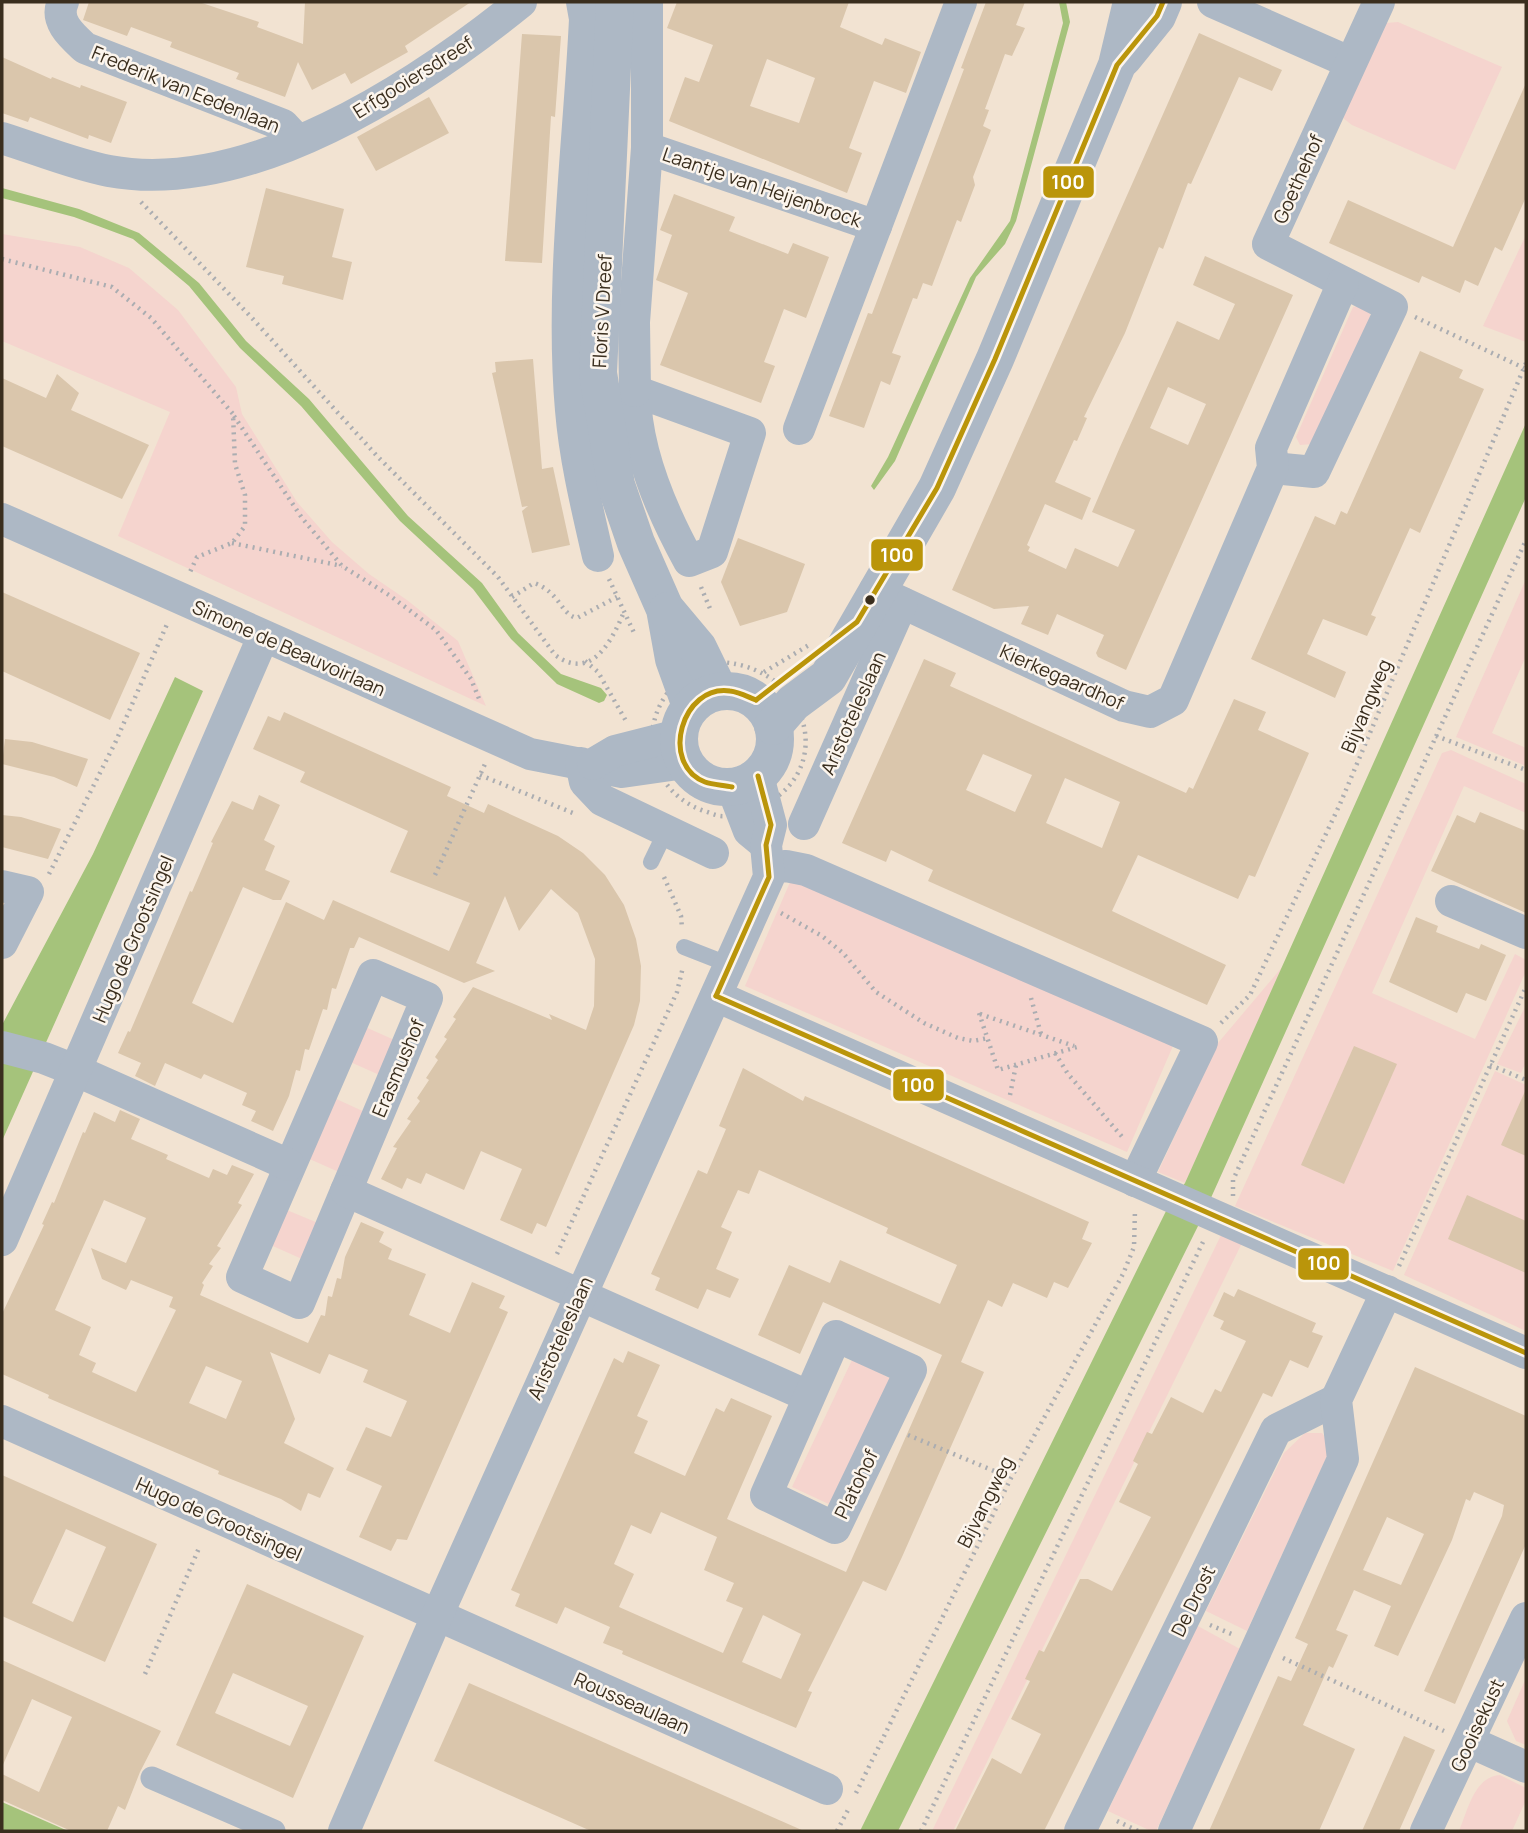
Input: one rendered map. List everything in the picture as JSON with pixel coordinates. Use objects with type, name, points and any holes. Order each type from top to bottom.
[{"type":"street","name":"Frederik van Eedenlaan","points":[[63,2],[60,9],[66,31],[85,48],[283,125],[297,140]]},
{"type":"street","name":"Erfgooiersdreef","points":[[2,138],[109,170],[140,173],[207,169],[261,158],[324,129],[417,78],[474,40],[521,2]]},
{"type":"street","name":"Floris V Dreef","points":[[582,2],[584,31],[568,313],[571,411],[583,491],[598,556]]},
{"type":"street","name":"Floris V Dreef","points":[[615,2],[598,373],[616,485],[636,543],[665,609],[674,659],[678,719]]},
{"type":"street","name":"Floris V Dreef","points":[[635,391],[750,433],[712,552],[689,561],[653,485],[635,417],[634,322],[648,148],[647,2]]},
{"type":"street","name":"Aristoteleslaan","points":[[804,824],[878,605],[937,488],[995,359],[1117,65],[1132,2]]},
{"type":"street","name":"Aristoteleslaan","points":[[1117,65],[1157,16],[1163,2]]},
{"type":"street","points":[[1213,2],[1349,62]]},
{"type":"street","name":"Goethehof","points":[[1379,2],[1349,62],[1268,244],[1392,307]]},
{"type":"street","name":"Laantje van Heijenbrock","points":[[799,429],[876,226],[949,7]]},
{"type":"street","name":"Laantje van Heijenbrock","points":[[648,148],[876,226]]},
{"type":"street","name":"Kierkegaardhof","points":[[878,605],[1124,706],[1150,712],[1173,700],[1273,468],[1271,448],[1343,283]]},
{"type":"street","points":[[1273,468],[1314,472],[1392,307]]},
{"type":"street","name":"Simone de Beauvoirlaan","points":[[2,519],[495,741],[530,754],[622,772],[678,719]]},
{"type":"street","name":"Aristoteleslaan","points":[[776,704],[878,605]]},
{"type":"street","name":"Hugo de Grootsingel","points":[[2,1240],[263,636]]},
{"type":"street","points":[[749,794],[705,782],[678,719],[739,692],[776,704],[773,753],[749,794],[749,831],[768,856],[786,866],[806,870],[1202,1042],[1145,1181]]},
{"type":"street","points":[[587,764],[584,782],[602,800],[713,853]]},
{"type":"street","name":"Aristoteleslaan","points":[[344,1831],[436,1616],[769,877],[768,856]]},
{"type":"street","points":[[2,943],[15,889]]},
{"type":"street","points":[[1451,901],[1526,933]]},
{"type":"street","name":"Erasmushof","points":[[373,975],[427,998],[299,1303],[242,1277],[289,1165],[373,975]]},
{"type":"street","points":[[716,996],[1145,1181],[1526,1353]]},
{"type":"street","points":[[2,1047],[76,1070],[289,1165]]},
{"type":"street","points":[[346,1191],[808,1396]]},
{"type":"street","points":[[1174,1831],[1343,1459],[1336,1400],[1387,1291]]},
{"type":"street","name":"Platohof","points":[[836,1336],[911,1370],[885,1425],[835,1528],[766,1495],[836,1336]]},
{"type":"street","name":"De Drost","points":[[1080,1831],[1276,1430],[1336,1400]]},
{"type":"street","name":"Hugo de Grootsingel","points":[[2,1421],[436,1616]]},
{"type":"street","name":"Rousseaulaan","points":[[436,1616],[827,1789]]},
{"type":"street","name":"Gooisekust","points":[[1426,1831],[1526,1618]]},
{"type":"street","points":[[1470,1742],[1526,1767]]},
{"type":"street","points":[[152,1778],[274,1831]]},
{"type":"lane","points":[[651,862],[666,831]]},
{"type":"lane","points":[[684,947],[730,965]]},
{"type":"path","points":[[140,173],[141,202],[379,457],[498,577],[555,654],[563,660],[585,661],[608,647],[624,612]]},
{"type":"path","points":[[2,260],[111,286],[151,318],[233,414],[302,518],[342,566],[436,629],[471,679],[495,741],[435,875]]},
{"type":"path","points":[[1392,307],[1525,366]]},
{"type":"path","name":"Bijvangweg","points":[[1202,1042],[1250,995],[1340,804],[1525,366]]},
{"type":"path","points":[[232,544],[245,526],[245,495],[235,464],[233,414]]},
{"type":"path","points":[[15,889],[45,882],[80,815],[197,557],[232,544],[342,566]]},
{"type":"path","points":[[598,556],[641,646]]},
{"type":"path","points":[[512,597],[534,583],[548,588],[556,596],[563,610],[577,618],[617,597]]},
{"type":"path","points":[[585,661],[598,672],[678,719]]},
{"type":"path","points":[[678,719],[656,710],[664,694],[678,719],[669,790],[690,806],[722,817],[749,794],[791,788],[803,763],[806,744],[802,719],[776,704],[764,672],[735,663],[678,719]]},
{"type":"path","points":[[1436,736],[1526,770]]},
{"type":"path","points":[[480,775],[578,815]]},
{"type":"path","points":[[547,1278],[677,992],[686,958],[681,916],[663,876],[651,862]]},
{"type":"path","points":[[758,902],[822,936],[843,953],[876,992],[924,1023],[965,1040],[988,1038]]},
{"type":"path","points":[[1387,1291],[1526,987]]},
{"type":"path","points":[[979,1013],[1077,1047],[1055,1053],[998,1070],[979,1013]]},
{"type":"path","points":[[1055,1053],[1077,1084],[1122,1134],[1145,1181]]},
{"type":"path","points":[[1490,1065],[1526,1080]]},
{"type":"path","name":"Bijvangweg","points":[[837,1831],[1011,1478],[1123,1274],[1134,1247],[1145,1181]]},
{"type":"path","name":"Platohof","points":[[885,1425],[1011,1478]]},
{"type":"path","name":"Hugo de Grootsingel","points":[[145,1674],[199,1548]]},
{"type":"path","points":[[1186,1614],[1470,1742]]},
{"type":"shaded area","points":[[1059,2],[1066,2],[1070,22],[1016,221],[1005,244],[976,277],[895,461],[874,490],[871,486],[888,457],[970,278],[1010,221],[1063,23]]},
{"type":"shaded area","points":[[1398,22],[1502,67],[1455,170],[1352,125],[1343,118],[1386,23]]},
{"type":"shaded area","points":[[2,188],[79,209],[139,233],[199,283],[246,341],[309,399],[408,516],[482,583],[518,633],[561,674],[601,688],[607,695],[604,701],[599,703],[557,684],[511,639],[473,589],[400,521],[301,406],[240,348],[189,286],[133,239],[74,217],[2,198]]},
{"type":"shaded area","points":[[2,234],[80,247],[129,268],[178,310],[236,387],[242,414],[297,502],[332,542],[369,574],[458,641],[486,706],[118,536],[170,412],[2,341]]},
{"type":"shaded area","points":[[1526,235],[1526,342],[1483,326]]},
{"type":"shaded area","points":[[1353,307],[1368,307],[1372,320],[1313,444],[1300,445],[1296,437]]},
{"type":"shaded area","points":[[1526,423],[1526,497],[1201,1220],[898,1831],[860,1831],[1169,1205],[1185,1183]]},
{"type":"shaded area","points":[[1526,579],[1526,656],[1492,733],[1526,748],[1526,766],[1456,737]]},
{"type":"shaded area","points":[[175,677],[203,691],[2,1141],[2,1025],[93,854]]},
{"type":"shaded area","points":[[1451,750],[1526,784],[1526,813],[1464,786],[1372,993],[1475,1039],[1515,954],[1526,960],[1526,971],[1393,1271],[1235,1206],[1442,753]]},
{"type":"shaded area","points":[[794,873],[1176,1039],[1127,1152],[745,986]]},
{"type":"shaded area","points":[[1283,966],[1185,1183],[1158,1172],[1218,1043]]},
{"type":"shaded area","points":[[1526,1005],[1526,1062],[1521,1073],[1497,1064]]},
{"type":"shaded area","points":[[363,1026],[399,1042],[384,1077],[348,1061]]},
{"type":"shaded area","points":[[1495,1071],[1526,1085],[1526,1331],[1404,1275]]},
{"type":"shaded area","points":[[332,1097],[367,1113],[341,1173],[305,1157]]},
{"type":"shaded area","points":[[282,1208],[318,1223],[302,1259],[266,1243]]},
{"type":"shaded area","points":[[1223,1231],[1243,1241],[953,1831],[932,1831]]},
{"type":"shaded area","points":[[852,1360],[892,1379],[833,1506],[792,1487]]},
{"type":"shaded area","points":[[1305,1433],[1322,1433],[1327,1440],[1327,1456],[1247,1631],[1206,1611],[1284,1453]]},
{"type":"shaded area","points":[[1196,1625],[1240,1649],[1156,1831],[1151,1831],[1108,1811]]},
{"type":"shaded area","points":[[1526,1678],[1526,1745],[1516,1741],[1507,1721]]},
{"type":"shaded area","points":[[1500,1775],[1526,1788],[1526,1800],[1512,1831],[1459,1831],[1478,1788],[1491,1777]]},
{"type":"shaded area","points":[[2,1802],[68,1831],[2,1831]]},
{"type":"building","points":[[89,2],[199,2],[259,22],[257,27],[303,44],[305,2],[471,2],[405,46],[408,52],[351,84],[345,73],[312,90],[298,62],[285,97],[236,79],[239,73],[170,47],[172,42],[131,27],[127,36],[83,20]]},
{"type":"building","points":[[677,2],[849,2],[840,27],[882,45],[885,38],[921,52],[906,93],[874,81],[849,148],[862,153],[847,193],[669,121],[685,77],[699,82],[713,45],[667,28]],"holes":[[[767,59],[815,78],[799,123],[750,106]]]},
{"type":"building","points":[[986,2],[1025,2],[1016,25],[1025,28],[1012,56],[1005,54],[985,109],[989,110],[983,126],[991,130],[973,177],[975,185],[961,222],[957,220],[932,286],[923,283],[917,299],[913,298],[892,353],[901,356],[890,385],[881,381],[864,428],[829,416],[868,313],[872,314],[964,69],[961,68]]},
{"type":"building","points":[[1199,33],[1282,70],[1272,91],[1239,77],[1191,184],[1188,183],[1163,249],[1159,247],[1125,333],[1084,417],[1087,418],[1077,441],[1074,440],[1055,482],[1091,498],[1082,520],[1045,504],[1027,545],[1030,547],[1028,551],[1066,569],[1075,548],[1118,567],[1135,530],[1092,512],[1120,447],[1177,321],[1219,340],[1235,304],[1193,285],[1205,256],[1293,295],[1126,670],[1098,657],[1096,653],[1104,635],[1057,614],[1048,635],[1021,624],[1029,606],[994,609],[952,590]],"holes":[[[1168,387],[1206,404],[1188,445],[1150,428]]]},
{"type":"building","points":[[522,34],[561,36],[555,117],[551,116],[542,263],[505,261]]},
{"type":"building","points":[[2,57],[51,79],[52,77],[80,88],[81,85],[127,102],[111,143],[89,135],[88,139],[30,117],[28,122],[2,113]]},
{"type":"building","points":[[1526,83],[1526,197],[1502,251],[1495,247],[1478,286],[1465,280],[1460,293],[1422,276],[1419,283],[1329,243],[1348,200],[1453,247]]},
{"type":"building","points":[[429,97],[449,133],[376,171],[357,137]]},
{"type":"building","points":[[266,188],[344,209],[332,257],[352,262],[343,300],[282,284],[284,276],[246,267]]},
{"type":"building","points":[[674,194],[735,217],[729,231],[788,254],[793,243],[829,257],[806,318],[784,309],[764,362],[775,366],[761,403],[660,365],[688,293],[656,280],[672,235],[660,230]]},
{"type":"building","points":[[1420,351],[1463,370],[1459,378],[1484,389],[1420,533],[1410,528],[1371,615],[1376,617],[1367,636],[1323,619],[1307,654],[1346,672],[1335,698],[1251,659],[1315,516],[1335,525],[1341,511],[1347,514]]},
{"type":"building","points":[[533,359],[542,469],[553,467],[570,545],[532,553],[522,511],[528,506],[522,507],[492,373],[496,372],[495,362]]},
{"type":"building","points":[[57,374],[79,393],[71,410],[149,445],[122,499],[2,446],[2,378],[46,398]]},
{"type":"building","points":[[738,538],[805,564],[787,612],[740,626],[721,582]]},
{"type":"building","points":[[2,592],[140,653],[110,720],[2,671]]},
{"type":"building","points":[[924,659],[956,673],[950,686],[1186,793],[1189,787],[1193,789],[1234,699],[1266,712],[1258,730],[1309,753],[1255,877],[1249,875],[1238,899],[1138,855],[1112,911],[1226,965],[1207,1005],[928,881],[933,870],[891,850],[886,862],[842,843]],"holes":[[[983,754],[1032,775],[1015,812],[966,790]],[[1065,778],[1120,802],[1102,848],[1046,823]]]},
{"type":"building","points":[[284,712],[451,787],[447,796],[484,813],[488,804],[558,836],[583,853],[605,875],[624,905],[636,939],[641,966],[640,1001],[634,1025],[546,1227],[537,1223],[532,1234],[500,1220],[522,1169],[481,1151],[464,1190],[426,1173],[421,1184],[407,1178],[402,1189],[381,1179],[397,1148],[393,1147],[411,1121],[407,1119],[420,1101],[417,1098],[438,1060],[435,1057],[456,1019],[453,1017],[473,987],[552,1020],[549,1014],[586,1030],[594,1006],[595,959],[578,913],[551,889],[519,931],[505,896],[476,963],[495,971],[464,983],[359,937],[354,948],[350,948],[336,989],[332,988],[327,1010],[323,1009],[309,1050],[305,1049],[300,1071],[296,1070],[289,1096],[273,1131],[251,1121],[256,1111],[242,1105],[247,1093],[204,1074],[201,1079],[165,1063],[155,1086],[135,1076],[141,1063],[118,1053],[128,1031],[130,1032],[213,843],[211,842],[232,801],[253,810],[259,795],[280,805],[264,840],[275,846],[265,870],[290,881],[281,900],[273,900],[243,887],[192,1003],[233,1023],[286,902],[324,920],[333,900],[449,951],[470,903],[390,872],[408,831],[300,782],[305,772],[253,749],[268,716],[280,721]]},
{"type":"building","points":[[5,739],[32,742],[88,759],[77,787],[54,777],[2,764]]},
{"type":"building","points":[[1480,812],[1526,831],[1526,913],[1431,871],[1457,815],[1475,823]]},
{"type":"building","points":[[2,815],[21,817],[61,829],[48,859],[2,847]]},
{"type":"building","points":[[1416,917],[1438,926],[1436,932],[1479,949],[1481,944],[1506,955],[1486,1001],[1466,993],[1457,1013],[1389,982]]},
{"type":"building","points":[[1354,1046],[1397,1064],[1344,1184],[1301,1165]]},
{"type":"building","points":[[743,1068],[803,1101],[805,1096],[1089,1222],[1082,1239],[1092,1243],[1068,1288],[1054,1282],[1047,1298],[1013,1283],[1002,1307],[988,1300],[961,1362],[984,1372],[902,1557],[886,1591],[863,1581],[808,1691],[812,1692],[796,1728],[622,1654],[623,1651],[603,1643],[610,1627],[565,1607],[557,1624],[515,1606],[520,1594],[511,1590],[614,1358],[623,1363],[628,1351],[660,1365],[637,1416],[648,1421],[634,1453],[685,1476],[716,1408],[724,1412],[731,1398],[772,1416],[727,1519],[846,1572],[942,1355],[823,1302],[800,1354],[758,1335],[789,1265],[830,1283],[840,1260],[940,1304],[957,1265],[886,1233],[888,1228],[759,1170],[749,1194],[738,1190],[721,1227],[732,1232],[716,1269],[739,1279],[730,1298],[707,1289],[698,1309],[655,1290],[660,1278],[651,1274],[698,1170],[707,1174],[726,1129],[719,1126]],"holes":[[[661,1512],[717,1537],[704,1570],[734,1583],[726,1601],[743,1608],[723,1653],[619,1607],[634,1574],[614,1564],[631,1525],[651,1534]],[[763,1615],[801,1634],[781,1679],[742,1662]]]},
{"type":"building","points":[[1526,1089],[1526,1156],[1501,1145]]},
{"type":"building","points":[[120,1110],[140,1119],[131,1139],[168,1155],[166,1159],[209,1178],[213,1169],[227,1175],[232,1165],[254,1174],[238,1203],[242,1205],[217,1246],[221,1248],[209,1264],[213,1266],[202,1283],[204,1285],[200,1295],[308,1343],[321,1315],[325,1316],[328,1296],[332,1297],[337,1278],[341,1279],[345,1257],[361,1222],[384,1232],[379,1242],[392,1249],[388,1259],[426,1274],[409,1315],[450,1333],[472,1282],[505,1296],[499,1308],[508,1312],[407,1540],[397,1539],[391,1551],[359,1537],[382,1486],[346,1470],[366,1427],[391,1437],[407,1401],[363,1382],[368,1370],[329,1354],[320,1374],[270,1352],[295,1419],[284,1443],[334,1468],[320,1498],[308,1493],[301,1511],[281,1499],[218,1474],[219,1471],[48,1398],[49,1395],[2,1374],[2,1314],[52,1202],[54,1203],[83,1132],[85,1133],[94,1112],[115,1122]],"holes":[[[104,1200],[146,1218],[126,1263],[91,1248],[102,1279],[126,1290],[131,1280],[173,1297],[169,1307],[176,1310],[136,1392],[92,1372],[96,1363],[79,1355],[91,1327],[55,1310]],[[206,1366],[242,1381],[226,1419],[189,1403]]]},
{"type":"building","points":[[1467,1195],[1526,1221],[1526,1273],[1448,1239]]},
{"type":"building","points":[[1238,1289],[1316,1323],[1312,1332],[1323,1336],[1308,1368],[1290,1360],[1272,1397],[1263,1393],[1044,1831],[955,1831],[992,1758],[1021,1774],[1041,1734],[1011,1719],[1030,1681],[1025,1679],[1039,1650],[1044,1652],[1080,1579],[1088,1579],[1112,1591],[1151,1517],[1119,1502],[1138,1464],[1133,1461],[1147,1432],[1152,1434],[1171,1397],[1203,1413],[1215,1389],[1221,1392],[1246,1341],[1220,1329],[1224,1321],[1213,1316],[1224,1292],[1234,1297]]},
{"type":"building","points":[[1415,1367],[1526,1416],[1526,1544],[1455,1704],[1424,1691],[1502,1516],[1504,1505],[1474,1492],[1470,1501],[1466,1499],[1452,1540],[1398,1656],[1374,1646],[1391,1606],[1354,1590],[1336,1630],[1348,1635],[1333,1668],[1329,1666],[1303,1725],[1355,1749],[1319,1831],[1209,1831],[1278,1676],[1291,1681],[1308,1644],[1295,1638]],"holes":[[[1387,1517],[1424,1534],[1401,1585],[1363,1570]]]},
{"type":"building","points":[[2,1475],[157,1544],[105,1662],[2,1616]],"holes":[[[66,1529],[106,1547],[73,1622],[32,1603]]]},
{"type":"building","points":[[247,1584],[364,1636],[293,1798],[176,1745]],"holes":[[[233,1673],[308,1706],[290,1746],[215,1713]]]},
{"type":"building","points":[[2,1660],[161,1731],[140,1772],[125,1810],[118,1806],[107,1831],[71,1831],[2,1800],[2,1774],[39,1792],[72,1717],[32,1699],[2,1767]]},
{"type":"building","points":[[469,1683],[804,1831],[591,1831],[523,1801],[434,1761]]},
{"type":"building","points":[[1404,1736],[1435,1750],[1399,1831],[1362,1831]]},
{"type":"transit line","name":"100","points":[[756,700],[857,622],[937,488],[995,359],[1117,65],[1157,16],[1163,2]]},
{"type":"transit line","name":"100","points":[[732,787],[705,782],[691,773],[683,759],[680,743],[682,727],[699,700],[713,692],[730,691],[756,700]]},
{"type":"transit line","name":"100","points":[[716,996],[769,877],[766,845],[771,825],[758,776]]},
{"type":"transit line","name":"100","points":[[716,996],[1526,1353]]}]
